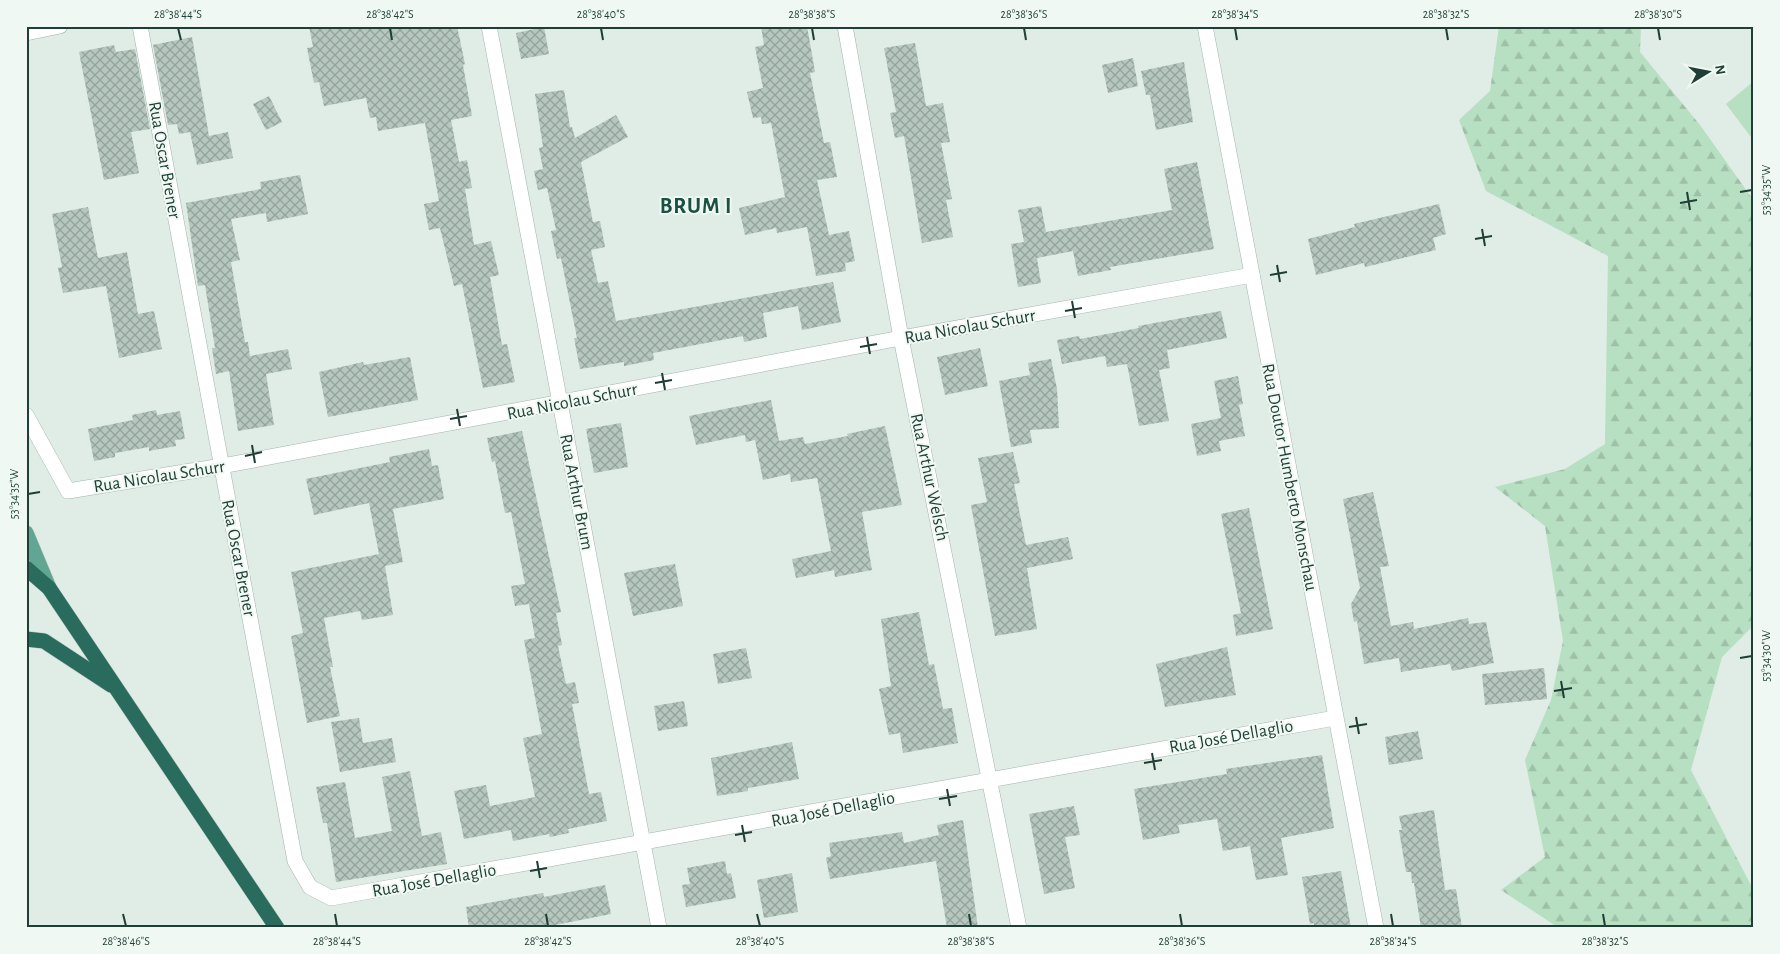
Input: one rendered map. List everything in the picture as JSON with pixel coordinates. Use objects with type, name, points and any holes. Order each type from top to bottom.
[{"type":"highway","points":[[26,568],[49,588],[277,928]]},
{"type":"highway","points":[[26,639],[44,641],[117,688]]},
{"type":"main road","points":[[26,533],[49,588]]},
{"type":"street","points":[[26,33],[60,26]]},
{"type":"street","name":"Rua Oscar Brener","points":[[140,26],[295,861],[310,886],[330,898]]},
{"type":"street","name":"Rua Arthur Brum","points":[[489,26],[659,928]]},
{"type":"street","name":"Rua Arthur Welsch","points":[[845,26],[901,338],[991,779],[1019,928]]},
{"type":"street","name":"Rua Doutor Humberto Monschau","points":[[1205,26],[1376,928]]},
{"type":"street","name":"Rua Nicolau Schurr","points":[[26,415],[68,491],[222,466],[901,338],[1252,275]]},
{"type":"street","name":"Rua José Dellaglio","points":[[330,898],[643,845],[991,779],[1335,718]]},
{"type":"green space","points":[[1499,26],[1641,26],[1640,52],[1700,125],[1754,201],[1754,628],[1752,627],[1722,657],[1691,770],[1754,891],[1754,928],[1559,928],[1501,890],[1545,857],[1525,760],[1551,700],[1563,641],[1545,526],[1495,487],[1565,469],[1605,444],[1608,256],[1486,191],[1459,120],[1490,91]]},
{"type":"green space","points":[[1754,81],[1754,141],[1726,104]]},
{"type":"building","points":[[309,26],[457,26],[465,64],[463,65],[472,116],[451,120],[459,162],[467,160],[472,188],[465,189],[474,245],[491,241],[499,275],[490,277],[502,345],[507,344],[515,382],[483,388],[462,284],[454,286],[440,228],[429,230],[424,204],[439,201],[425,123],[378,131],[376,117],[370,118],[366,98],[324,106],[319,82],[314,83],[307,48],[313,47]]},
{"type":"building","points":[[761,26],[807,26],[815,72],[810,73],[824,143],[830,142],[837,177],[817,180],[829,235],[849,231],[855,261],[845,263],[846,271],[816,276],[807,227],[777,233],[776,228],[745,235],[739,208],[785,197],[771,123],[762,124],[761,117],[753,118],[747,92],[763,88],[755,47],[764,45]]},
{"type":"building","points":[[544,27],[549,54],[521,59],[516,33]]},
{"type":"building","points":[[192,37],[209,136],[228,132],[233,158],[197,165],[190,132],[179,134],[177,124],[168,125],[153,45]]},
{"type":"building","points":[[915,43],[926,106],[943,103],[950,142],[941,143],[952,199],[946,200],[953,237],[922,243],[904,136],[895,138],[890,113],[896,112],[884,48]]},
{"type":"building","points":[[114,45],[116,52],[135,49],[150,129],[131,132],[139,173],[104,180],[79,52]]},
{"type":"building","points":[[1133,58],[1138,86],[1108,93],[1102,65]]},
{"type":"building","points":[[1184,62],[1193,122],[1156,130],[1150,95],[1146,95],[1141,71]]},
{"type":"building","points":[[564,90],[570,127],[572,127],[575,138],[616,115],[628,137],[581,162],[593,222],[600,221],[605,247],[591,250],[598,283],[608,281],[616,321],[833,282],[841,322],[802,330],[798,306],[763,313],[767,337],[744,342],[743,336],[653,353],[654,360],[624,366],[624,362],[580,369],[574,338],[577,338],[561,258],[557,259],[551,231],[556,230],[547,188],[538,190],[534,171],[543,169],[539,148],[543,147],[535,94]]},
{"type":"building","points":[[269,96],[282,122],[266,130],[253,104]]},
{"type":"building","points":[[1197,162],[1214,249],[1110,267],[1111,270],[1078,276],[1073,251],[1037,258],[1041,283],[1018,287],[1011,244],[1024,242],[1018,210],[1041,206],[1046,232],[1172,210],[1164,169]]},
{"type":"building","points":[[300,175],[308,214],[267,222],[266,213],[231,219],[240,260],[231,262],[245,342],[248,342],[250,356],[288,349],[292,369],[266,374],[274,425],[238,431],[229,371],[216,374],[212,348],[215,348],[205,285],[198,286],[186,203],[261,189],[260,182]]},
{"type":"building","points":[[1439,204],[1446,234],[1433,238],[1436,250],[1365,267],[1364,263],[1316,275],[1308,239],[1355,227],[1354,224]]},
{"type":"building","points":[[88,207],[98,258],[127,252],[138,314],[154,311],[162,349],[119,358],[106,286],[63,293],[58,268],[62,267],[52,214]]},
{"type":"building","points":[[1221,311],[1227,338],[1167,350],[1170,368],[1159,370],[1169,421],[1139,426],[1127,364],[1107,367],[1105,356],[1062,364],[1057,340],[1079,336],[1080,339]]},
{"type":"building","points":[[980,348],[988,386],[945,395],[937,357]]},
{"type":"building","points":[[410,357],[418,400],[328,417],[319,372],[363,362],[364,365]]},
{"type":"building","points":[[1051,359],[1057,389],[1059,428],[1030,430],[1032,443],[1011,447],[999,381],[1030,375],[1028,363]]},
{"type":"building","points":[[1238,376],[1243,404],[1239,405],[1245,436],[1219,441],[1221,451],[1197,456],[1191,424],[1221,418],[1214,381]]},
{"type":"building","points":[[771,400],[779,441],[803,437],[805,444],[848,436],[847,434],[885,426],[902,505],[862,512],[872,570],[835,577],[834,570],[796,578],[792,559],[831,551],[817,478],[791,482],[790,474],[763,480],[755,440],[746,442],[745,435],[696,445],[689,416]]},
{"type":"building","points":[[156,410],[157,415],[180,411],[185,439],[175,440],[176,446],[149,451],[149,447],[115,453],[115,457],[94,461],[88,429],[133,420],[132,415]]},
{"type":"building","points":[[621,423],[628,467],[594,473],[586,429]]},
{"type":"building","points":[[522,431],[561,612],[556,613],[562,645],[558,646],[566,684],[575,682],[579,703],[572,704],[589,794],[601,792],[607,821],[568,829],[569,833],[550,837],[549,834],[513,841],[511,830],[464,839],[454,791],[486,785],[490,806],[535,797],[523,738],[542,734],[524,640],[535,638],[529,604],[515,606],[511,586],[525,584],[511,512],[505,513],[495,461],[492,462],[487,438]]},
{"type":"building","points":[[429,449],[432,466],[438,465],[444,499],[393,509],[403,562],[385,566],[393,615],[362,620],[360,611],[324,618],[333,667],[330,667],[340,716],[307,723],[291,636],[303,633],[291,572],[379,554],[369,503],[314,515],[306,479],[390,462],[389,457]]},
{"type":"building","points":[[1013,452],[1020,483],[1014,484],[1026,545],[1068,537],[1073,559],[1027,568],[1037,629],[995,636],[971,505],[987,502],[978,458]]},
{"type":"building","points":[[1373,492],[1389,566],[1380,567],[1391,626],[1413,622],[1414,629],[1468,618],[1469,624],[1486,622],[1494,663],[1452,671],[1450,664],[1401,672],[1399,658],[1364,664],[1357,621],[1354,622],[1351,604],[1360,588],[1343,499]]},
{"type":"building","points":[[1249,508],[1273,629],[1236,636],[1233,615],[1241,613],[1221,514]]},
{"type":"building","points":[[675,564],[683,606],[633,616],[624,573]]},
{"type":"building","points":[[919,612],[929,665],[934,664],[943,709],[952,708],[958,743],[903,753],[900,733],[889,735],[879,689],[891,686],[881,619]]},
{"type":"building","points":[[1227,647],[1236,695],[1165,707],[1156,664]]},
{"type":"building","points":[[746,648],[752,678],[718,684],[713,654]]},
{"type":"building","points":[[1544,668],[1547,699],[1485,705],[1482,674]]},
{"type":"building","points":[[684,701],[688,726],[658,731],[654,706]]},
{"type":"building","points":[[359,718],[363,743],[392,738],[396,762],[340,772],[331,722]]},
{"type":"building","points":[[1418,731],[1423,759],[1389,765],[1385,737]]},
{"type":"building","points":[[792,742],[799,779],[748,788],[748,791],[717,796],[711,758]]},
{"type":"building","points":[[1322,755],[1334,828],[1281,838],[1288,875],[1256,880],[1250,846],[1223,851],[1217,819],[1178,825],[1180,833],[1143,840],[1134,789],[1227,774],[1226,769]]},
{"type":"building","points":[[410,771],[422,836],[441,832],[447,864],[336,882],[327,823],[323,823],[316,787],[345,782],[355,838],[392,831],[382,777]]},
{"type":"building","points":[[1074,806],[1080,835],[1065,837],[1075,888],[1044,894],[1029,814]]},
{"type":"building","points":[[1434,810],[1445,890],[1456,889],[1462,928],[1421,928],[1414,883],[1412,883],[1411,872],[1406,872],[1399,830],[1402,830],[1399,816]]},
{"type":"building","points":[[963,820],[978,928],[947,928],[936,861],[830,879],[826,858],[831,856],[829,843],[902,832],[904,843],[939,835],[937,825]]},
{"type":"building","points":[[725,861],[727,874],[731,873],[736,898],[686,907],[682,885],[690,884],[687,868]]},
{"type":"building","points":[[1341,871],[1351,928],[1314,928],[1314,923],[1310,924],[1302,877]]},
{"type":"building","points":[[792,873],[798,912],[764,918],[757,880]]},
{"type":"building","points":[[605,885],[611,914],[540,928],[469,928],[466,907],[543,893],[544,897]]},
{"type":"district","name":"BRUM I","points":[[696,205]]}]
